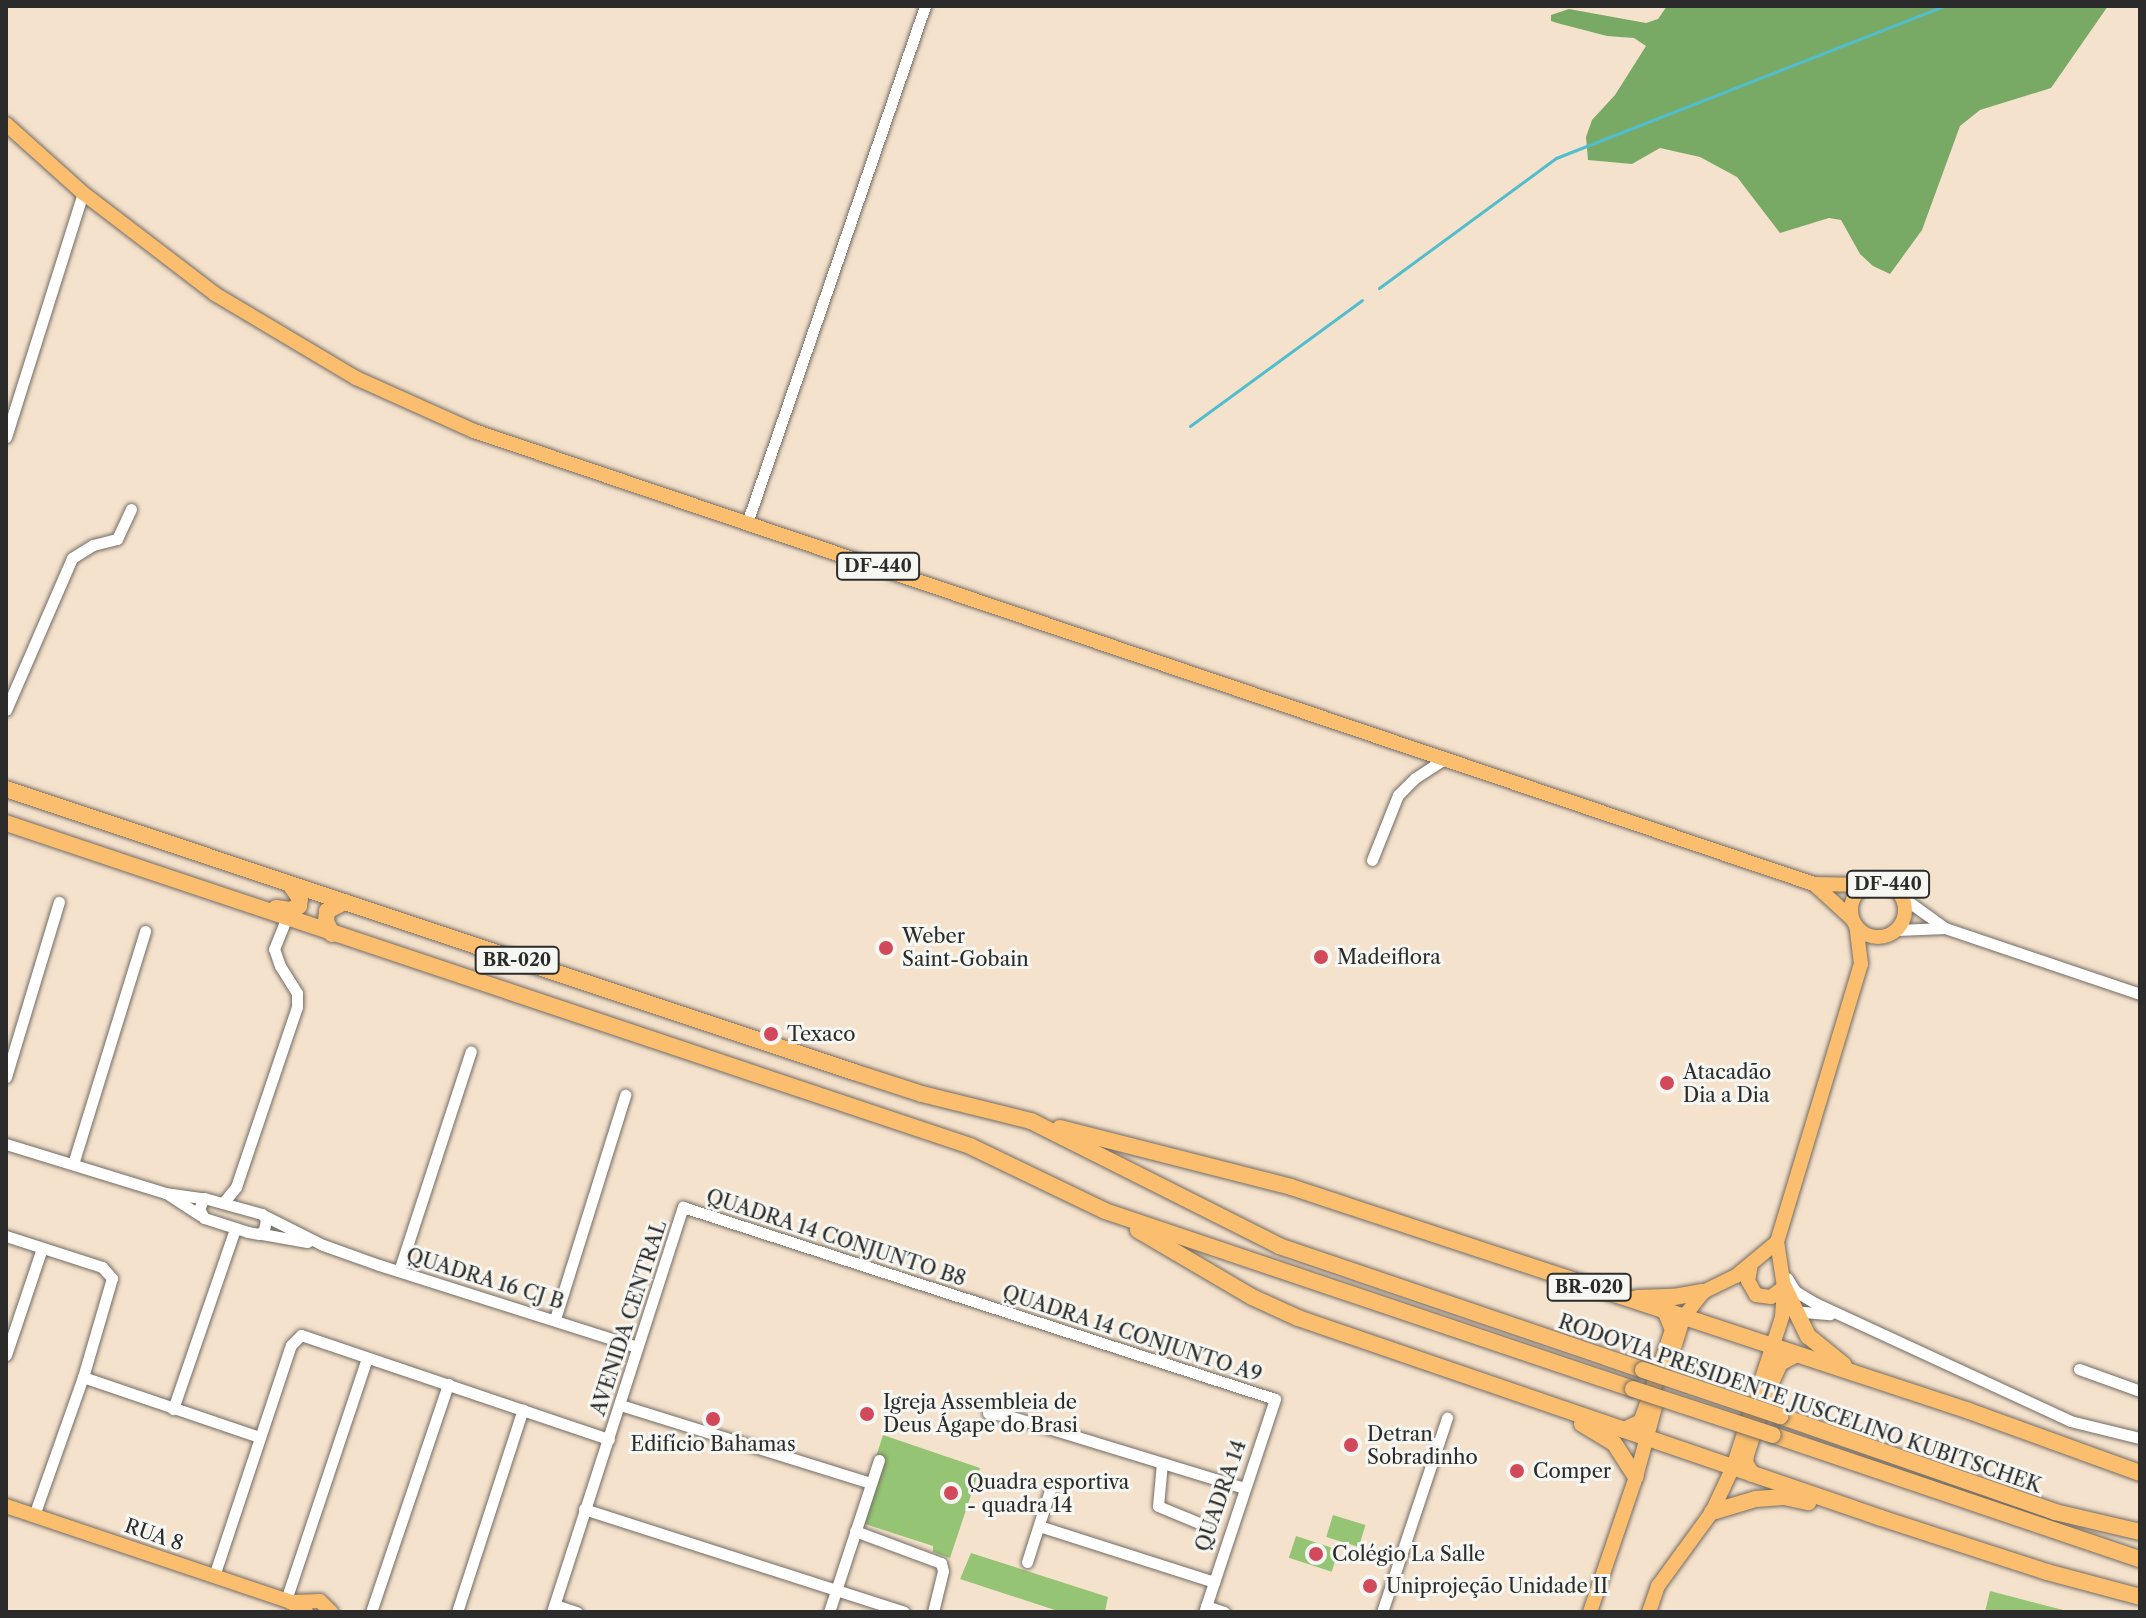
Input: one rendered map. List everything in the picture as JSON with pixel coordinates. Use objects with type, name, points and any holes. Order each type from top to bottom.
[{"type":"highway","name":"RODOVIA PRESIDENTE JUSCELINO KUBITSCHEK","points":[[6,789],[922,1094],[1031,1121],[1279,1246],[2055,1512],[2140,1532]]},
{"type":"highway","name":"RODOVIA PRESIDENTE JUSCELINO KUBITSCHEK","points":[[6,823],[263,906],[332,934],[970,1146],[1105,1211],[2140,1559]]},
{"type":"highway","points":[[263,906],[290,910],[299,906],[300,899],[290,884]]},
{"type":"highway","points":[[332,934],[326,921],[327,911],[345,902]]},
{"type":"highway","name":"BR-020","points":[[1031,1121],[1291,1187],[1666,1313],[1687,1326],[1795,1355],[1969,1411],[2140,1473]]},
{"type":"highway","name":"BR-020","points":[[1105,1211],[1252,1297],[1298,1318],[1881,1518],[2047,1572],[2140,1597]]},
{"type":"highway","points":[[1784,1287],[1788,1311],[1818,1347],[1873,1381]]},
{"type":"highway","points":[[1617,1296],[1674,1297],[1703,1292]]},
{"type":"highway","points":[[1624,1430],[1641,1422],[1645,1412],[1673,1330],[1666,1313]]},
{"type":"highway","points":[[1752,1474],[1745,1463],[1746,1455],[1767,1391],[1780,1363],[1795,1355]]},
{"type":"highway","points":[[1492,1387],[1588,1426],[1614,1443],[1636,1477]]},
{"type":"highway","points":[[1712,1512],[1756,1499],[1784,1497],[1881,1518]]},
{"type":"main road","name":"DF-440","points":[[6,124],[83,193],[215,294],[356,378],[474,431],[1447,757],[1814,884],[1887,884],[1902,897],[1905,916],[1890,933],[1868,935],[1814,884]]},
{"type":"main road","name":"DF-440","points":[[1854,923],[1853,899],[1867,885]]},
{"type":"main road","points":[[1854,923],[1861,964]]},
{"type":"main road","points":[[1751,1264],[1748,1281],[1756,1295],[1771,1297],[1784,1287],[1777,1242],[1861,964],[1890,933]]},
{"type":"main road","points":[[1590,1612],[1636,1477],[1645,1437],[1703,1292],[1751,1264],[1777,1242]]},
{"type":"main road","points":[[1649,1612],[1658,1586],[1712,1512],[1733,1467],[1771,1348],[1788,1311]]},
{"type":"main road","name":"RUA 8","points":[[6,1506],[307,1608],[320,1601],[327,1610]]},
{"type":"street","points":[[747,523],[925,6]]},
{"type":"street","points":[[6,437],[83,193]]},
{"type":"street","points":[[6,710],[72,558],[93,545],[117,539],[131,509]]},
{"type":"street","points":[[1372,860],[1398,795],[1415,778],[1447,757]]},
{"type":"street","name":"DF-440","points":[[1902,897],[1945,928],[2140,994]]},
{"type":"street","points":[[6,1077],[59,902]]},
{"type":"street","points":[[223,1203],[236,1187],[297,1007],[297,993],[280,966],[274,949],[287,916]]},
{"type":"street","name":"DF-440","points":[[1890,933],[1945,928]]},
{"type":"street","points":[[73,1164],[145,931]]},
{"type":"street","points":[[399,1271],[471,1051]]},
{"type":"street","points":[[555,1319],[625,1095]]},
{"type":"street","points":[[6,1144],[165,1193]]},
{"type":"street","points":[[236,1187],[240,1208]]},
{"type":"street","name":"QUADRA 16 CJ B","points":[[165,1193],[233,1234],[262,1234],[323,1245]]},
{"type":"street","name":"QUADRA 16 CJ B","points":[[165,1193],[202,1198],[265,1216],[323,1245],[637,1347]]},
{"type":"street","points":[[200,1215],[202,1198]]},
{"type":"street","name":"QUADRA 14 CONJUNTO B8","points":[[683,1207],[979,1304]]},
{"type":"street","name":"AVENIDA CENTRAL","points":[[554,1608],[683,1207]]},
{"type":"street","points":[[262,1234],[265,1216]]},
{"type":"street","points":[[173,1409],[233,1234]]},
{"type":"street","points":[[6,1236],[106,1269],[112,1278],[83,1377],[34,1515]]},
{"type":"street","points":[[6,1355],[42,1248]]},
{"type":"street","points":[[1782,1267],[1795,1291],[1843,1316],[2070,1421],[2140,1438]]},
{"type":"street","name":"QUADRA 14 CONJUNTO A9","points":[[979,1304],[1275,1399]]},
{"type":"street","points":[[1788,1311],[1843,1316]]},
{"type":"street","points":[[214,1576],[291,1345],[301,1335],[609,1439]]},
{"type":"street","points":[[288,1601],[367,1358]]},
{"type":"street","points":[[2079,1369],[2140,1391]]},
{"type":"street","points":[[83,1377],[259,1437]]},
{"type":"street","points":[[371,1612],[448,1384]]},
{"type":"street","name":"QUADRA 14","points":[[1224,1612],[1205,1609],[1275,1399]]},
{"type":"street","points":[[620,1405],[870,1483]]},
{"type":"street","points":[[457,1612],[523,1409]]},
{"type":"street","points":[[988,1413],[1009,1416],[1244,1488]]},
{"type":"street","points":[[1382,1612],[1447,1418]]},
{"type":"street","points":[[829,1612],[879,1460]]},
{"type":"street","points":[[1162,1463],[1158,1506],[1204,1525]]},
{"type":"street","points":[[1027,1562],[1051,1487]]},
{"type":"street","points":[[584,1509],[836,1588],[882,1608],[904,1612]]},
{"type":"street","points":[[1039,1526],[1214,1582]]},
{"type":"street","points":[[855,1531],[941,1563],[943,1571],[933,1612]]},
{"type":"street","points":[[554,1608],[577,1612]]},
{"type":"green space","points":[[1667,6],[2108,6],[2051,88],[1980,110],[1960,126],[1922,230],[1890,274],[1873,266],[1860,254],[1841,220],[1829,218],[1780,233],[1737,177],[1700,157],[1660,148],[1632,164],[1588,160],[1586,137],[1592,120],[1615,95],[1646,46],[1634,38],[1607,36],[1557,23],[1551,21],[1551,15],[1569,9],[1646,23],[1658,19]]},
{"type":"green space","points":[[883,1435],[980,1468],[950,1558],[933,1552],[933,1546],[865,1524],[862,1529],[854,1525]]},
{"type":"green space","points":[[1333,1515],[1366,1525],[1359,1547],[1326,1537]]},
{"type":"green space","points":[[1296,1536],[1339,1550],[1332,1572],[1289,1558]]},
{"type":"green space","points":[[971,1553],[1108,1597],[1105,1612],[1061,1612],[960,1579]]},
{"type":"green space","points":[[1990,1591],[2071,1612],[1985,1612]]},
{"type":"waterway","points":[[1379,288],[1556,158],[1944,6]]},
{"type":"waterway","points":[[1190,426],[1362,300]]},
{"type":"place","name":"Weber Saint-Gobain","points":[[886,948]]},
{"type":"place","name":"Madeiflora","points":[[1321,957]]},
{"type":"place","name":"Texaco","points":[[771,1034]]},
{"type":"place","name":"Atacadão Dia a Dia","points":[[1667,1083]]},
{"type":"place","name":"Igreja Assembleia de Deus Ágape do Brasi","points":[[867,1414]]},
{"type":"place","name":"Edifício Bahamas","points":[[713,1419]]},
{"type":"place","name":"Detran Sobradinho","points":[[1351,1445]]},
{"type":"place","name":"Comper","points":[[1517,1471]]},
{"type":"place","name":"Quadra esportiva - quadra 14","points":[[951,1493]]},
{"type":"place","name":"Colégio La Salle","points":[[1316,1554]]},
{"type":"place","name":"Uniprojeção Unidade II","points":[[1370,1586]]}]
